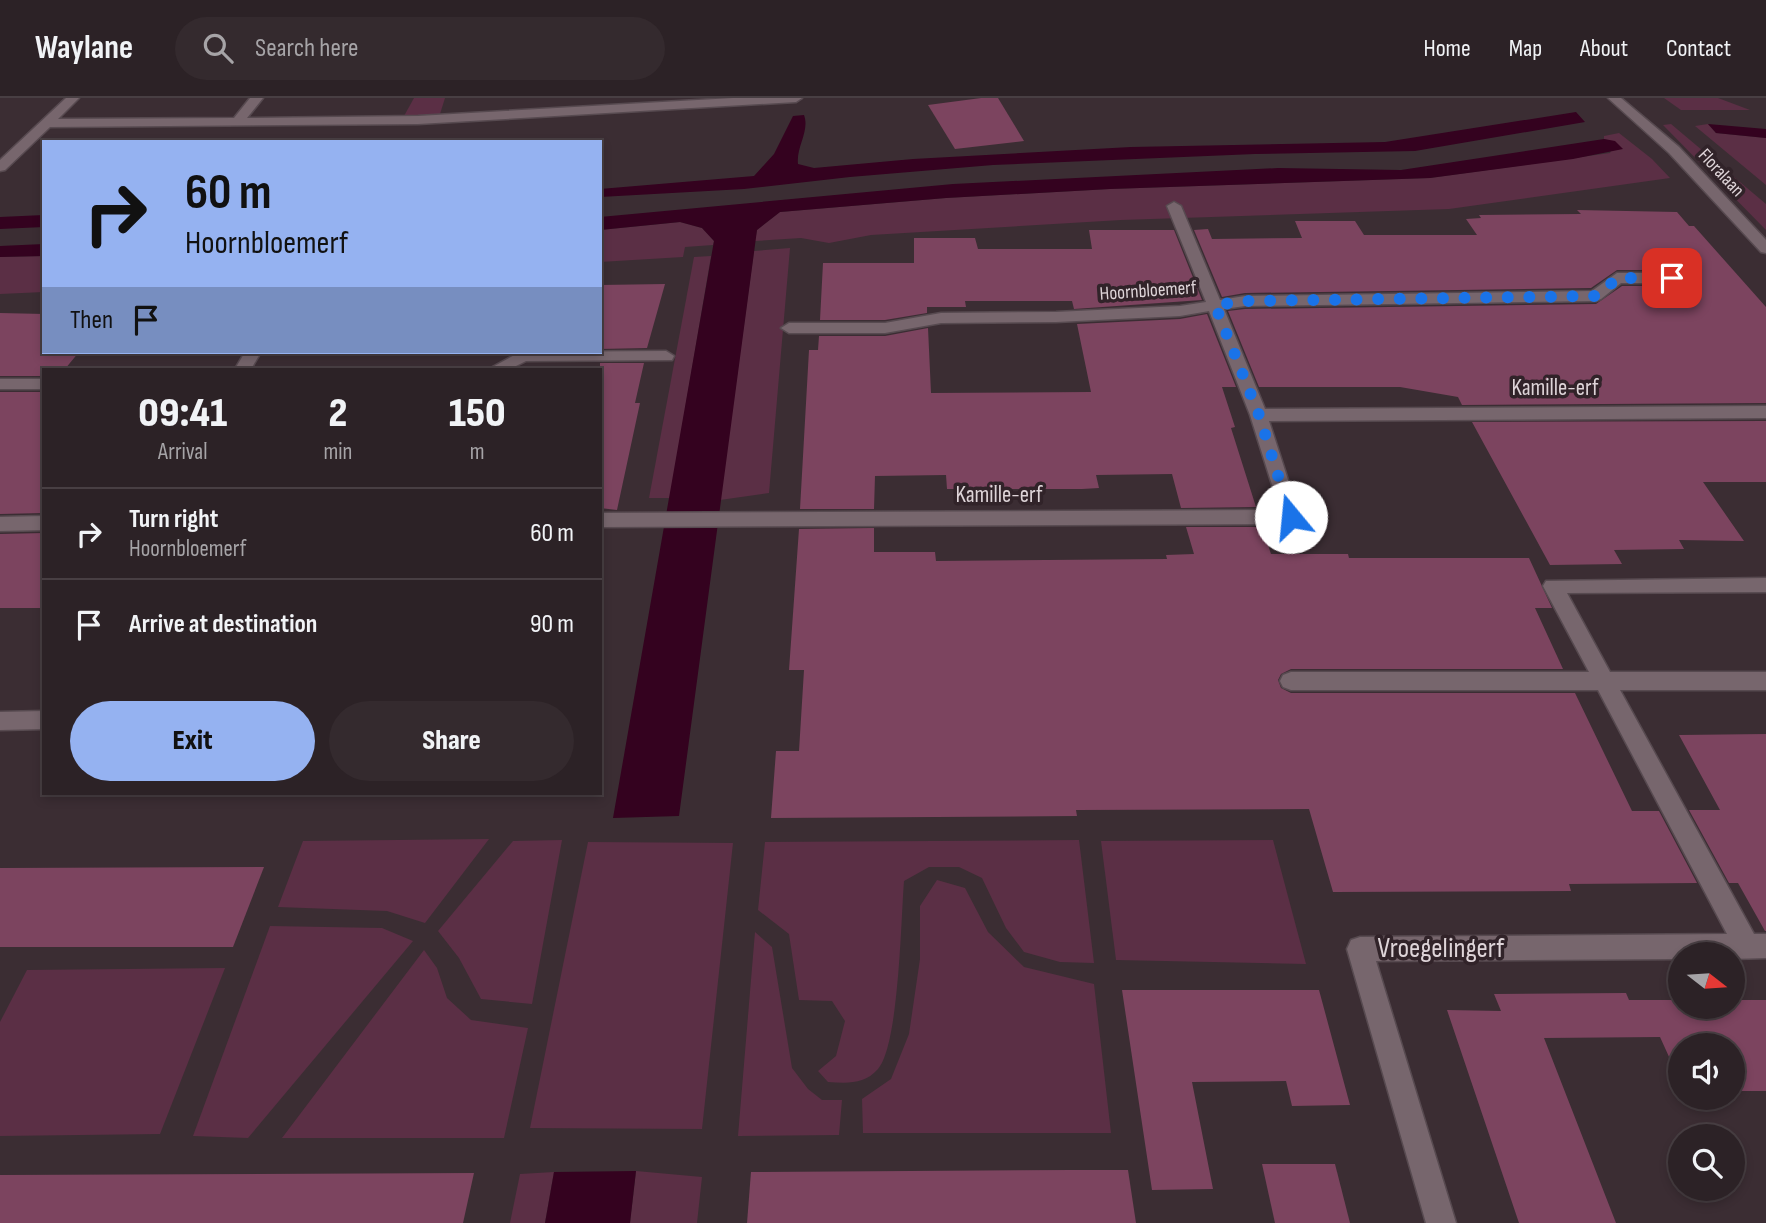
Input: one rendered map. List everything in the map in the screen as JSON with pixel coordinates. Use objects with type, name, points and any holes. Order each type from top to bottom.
[{"type":"street","points":[[0,167],[73,98]]},
{"type":"street","points":[[237,122],[257,98]]},
{"type":"street","points":[[47,123],[418,120],[629,103],[796,98]]},
{"type":"street","name":"Floralaan","points":[[1614,98],[1681,157],[1766,249]]},
{"type":"street","name":"Kamille-erf","points":[[602,520],[1291,517],[1259,415],[1174,206]]},
{"type":"street","name":"Hoornbloemerf","points":[[789,328],[885,328],[941,318],[1056,317],[1180,311],[1245,301],[1596,296],[1618,278],[1672,278]]},
{"type":"street","points":[[499,368],[523,356],[666,356]]},
{"type":"street","points":[[0,384],[42,384]]},
{"type":"street","name":"Kamille-erf","points":[[1259,415],[1766,412]]},
{"type":"street","points":[[0,524],[42,523]]},
{"type":"street","points":[[1756,946],[1553,586],[1766,585]]},
{"type":"street","points":[[1290,681],[1766,681]]},
{"type":"street","points":[[0,721],[42,720]]},
{"type":"street","name":"Vroegelingerf","points":[[1441,1223],[1360,949],[1756,946]]},
{"type":"shaded area","points":[[414,98],[445,98],[440,114],[404,116]]},
{"type":"shaded area","points":[[1664,98],[1718,98],[1750,110],[1681,110]]},
{"type":"shaded area","points":[[1576,112],[1585,122],[1415,151],[1255,154],[993,165],[744,189],[602,197],[602,189],[754,176],[774,154],[793,116],[804,115],[805,127],[798,164],[814,168],[913,159],[1131,147],[1385,142]]},
{"type":"shaded area","points":[[1671,124],[1766,204],[1766,230],[1663,125]]},
{"type":"shaded area","points":[[1708,124],[1716,133],[1766,138],[1766,185],[1695,126]]},
{"type":"shaded area","points":[[1708,124],[1766,129],[1766,138],[1716,133]]},
{"type":"shaded area","points":[[1619,133],[1652,159],[1670,178],[1449,209],[1121,220],[871,235],[829,243],[801,238],[755,241],[757,230],[780,212],[946,198],[1110,189],[1430,178],[1610,153],[1615,142],[1604,139],[1604,136]]},
{"type":"shaded area","points":[[1604,139],[1615,141],[1623,149],[1573,159],[1430,178],[1110,189],[946,198],[780,212],[757,230],[679,816],[613,818],[714,241],[702,228],[680,222],[602,230],[602,217],[953,184],[1278,168],[1401,170]]},
{"type":"shaded area","points":[[42,215],[42,227],[0,229],[0,217]]},
{"type":"shaded area","points":[[680,222],[702,228],[714,241],[713,245],[685,247],[683,257],[602,262],[602,230]]},
{"type":"shaded area","points":[[42,244],[42,256],[0,257],[0,246]]},
{"type":"shaded area","points":[[790,248],[769,493],[720,500],[754,251]]},
{"type":"shaded area","points":[[42,256],[42,292],[0,294],[0,257]]},
{"type":"shaded area","points":[[711,256],[670,498],[649,498],[694,257]]},
{"type":"shaded area","points":[[489,839],[425,923],[387,911],[278,907],[303,841]]},
{"type":"shaded area","points":[[562,840],[532,1004],[481,999],[459,958],[438,931],[513,841]]},
{"type":"shaded area","points":[[1079,840],[1094,963],[1060,962],[1024,952],[1006,928],[982,878],[959,867],[929,867],[904,881],[895,1009],[885,1056],[878,1069],[867,1078],[848,1083],[828,1082],[818,1071],[836,1056],[845,1021],[832,1001],[799,1000],[789,934],[758,910],[765,842]]},
{"type":"shaded area","points":[[1273,840],[1306,964],[1116,960],[1101,841]]},
{"type":"shaded area","points":[[588,842],[733,843],[702,1129],[530,1128]]},
{"type":"shaded area","points":[[937,880],[965,888],[988,932],[1024,967],[1094,984],[1111,1133],[863,1133],[862,1099],[891,1079],[909,1034],[920,959],[920,906]]},
{"type":"shaded area","points":[[270,926],[382,928],[413,941],[248,1138],[193,1136]]},
{"type":"shaded area","points":[[755,932],[772,947],[792,1068],[808,1089],[822,1100],[842,1100],[839,1135],[738,1136]]},
{"type":"shaded area","points":[[424,950],[437,968],[447,998],[471,1020],[528,1028],[504,1138],[282,1138]]},
{"type":"shaded area","points":[[225,968],[160,1134],[0,1136],[0,1022],[27,970]]},
{"type":"shaded area","points":[[636,1171],[702,1177],[697,1223],[630,1223]]},
{"type":"shaded area","points":[[636,1171],[630,1223],[545,1223],[554,1172]]},
{"type":"shaded area","points":[[554,1172],[545,1223],[510,1223],[520,1174]]},
{"type":"building","points":[[998,98],[1024,141],[955,149],[928,105]]},
{"type":"building","points":[[1577,210],[1677,212],[1689,226],[1694,226],[1766,307],[1766,403],[1462,405],[1458,397],[1400,387],[1259,387],[1228,311],[1596,304],[1622,286],[1673,286],[1683,277],[1673,270],[1617,270],[1591,288],[1245,293],[1222,297],[1194,230],[1208,229],[1212,239],[1302,238],[1295,221],[1355,221],[1364,235],[1477,235],[1466,219],[1481,218],[1479,215],[1581,214]]},
{"type":"building","points":[[1089,230],[1174,230],[1202,300],[1074,309],[1072,301],[965,301],[966,307],[927,307],[927,313],[885,320],[820,320],[823,263],[914,263],[914,238],[975,238],[978,249],[1092,249]]},
{"type":"building","points":[[665,284],[647,348],[602,349],[602,285]]},
{"type":"building","points":[[0,313],[42,314],[42,354],[77,354],[66,368],[42,368],[42,376],[0,376]]},
{"type":"building","points":[[1207,314],[1236,387],[1222,387],[1235,427],[1231,428],[1256,507],[1181,508],[1172,474],[1096,475],[1099,488],[1082,489],[947,489],[946,475],[875,476],[874,509],[800,509],[809,350],[818,350],[819,336],[885,336],[928,328],[931,393],[1091,392],[1077,324],[1180,319]]},
{"type":"building","points":[[600,363],[644,363],[635,403],[640,403],[617,510],[602,508]]},
{"type":"building","points":[[0,392],[42,392],[42,513],[0,514]]},
{"type":"building","points":[[1766,421],[1766,482],[1703,482],[1744,541],[1679,540],[1684,549],[1614,550],[1622,564],[1550,565],[1472,422]]},
{"type":"building","points":[[1186,527],[1262,527],[1271,554],[1348,554],[1349,558],[1529,558],[1552,608],[1535,608],[1563,669],[1291,669],[1281,674],[1278,680],[1281,688],[1291,693],[1575,693],[1632,811],[1659,811],[1697,883],[1569,884],[1571,891],[1333,892],[1309,809],[1076,810],[1077,816],[771,818],[776,751],[799,751],[804,670],[789,670],[799,529],[874,528],[874,552],[935,552],[936,561],[1167,559],[1166,555],[1194,554]]},
{"type":"building","points":[[42,533],[42,608],[0,608],[0,534]]},
{"type":"building","points":[[1766,734],[1765,931],[1738,883],[1729,883],[1689,810],[1720,810],[1679,735]]},
{"type":"building","points":[[264,867],[233,947],[0,947],[0,868]]},
{"type":"building","points":[[1122,990],[1319,990],[1350,1105],[1292,1106],[1286,1081],[1192,1082],[1213,1189],[1152,1190]]},
{"type":"building","points":[[1626,993],[1629,1000],[1668,1000],[1668,1019],[1745,1019],[1745,1000],[1766,1000],[1766,1091],[1745,1091],[1745,1033],[1668,1033],[1668,1055],[1660,1037],[1544,1038],[1616,1223],[1519,1223],[1447,1010],[1501,1011],[1494,994]]},
{"type":"building","points":[[1262,1164],[1335,1164],[1350,1223],[1275,1223]]},
{"type":"building","points":[[1128,1170],[1136,1223],[747,1223],[751,1172]]},
{"type":"building","points":[[474,1173],[463,1223],[0,1223],[0,1175]]},
{"type":"route","points":[[1291,517],[1259,415],[1215,305],[1245,301],[1596,296],[1618,278],[1672,278]]}]
